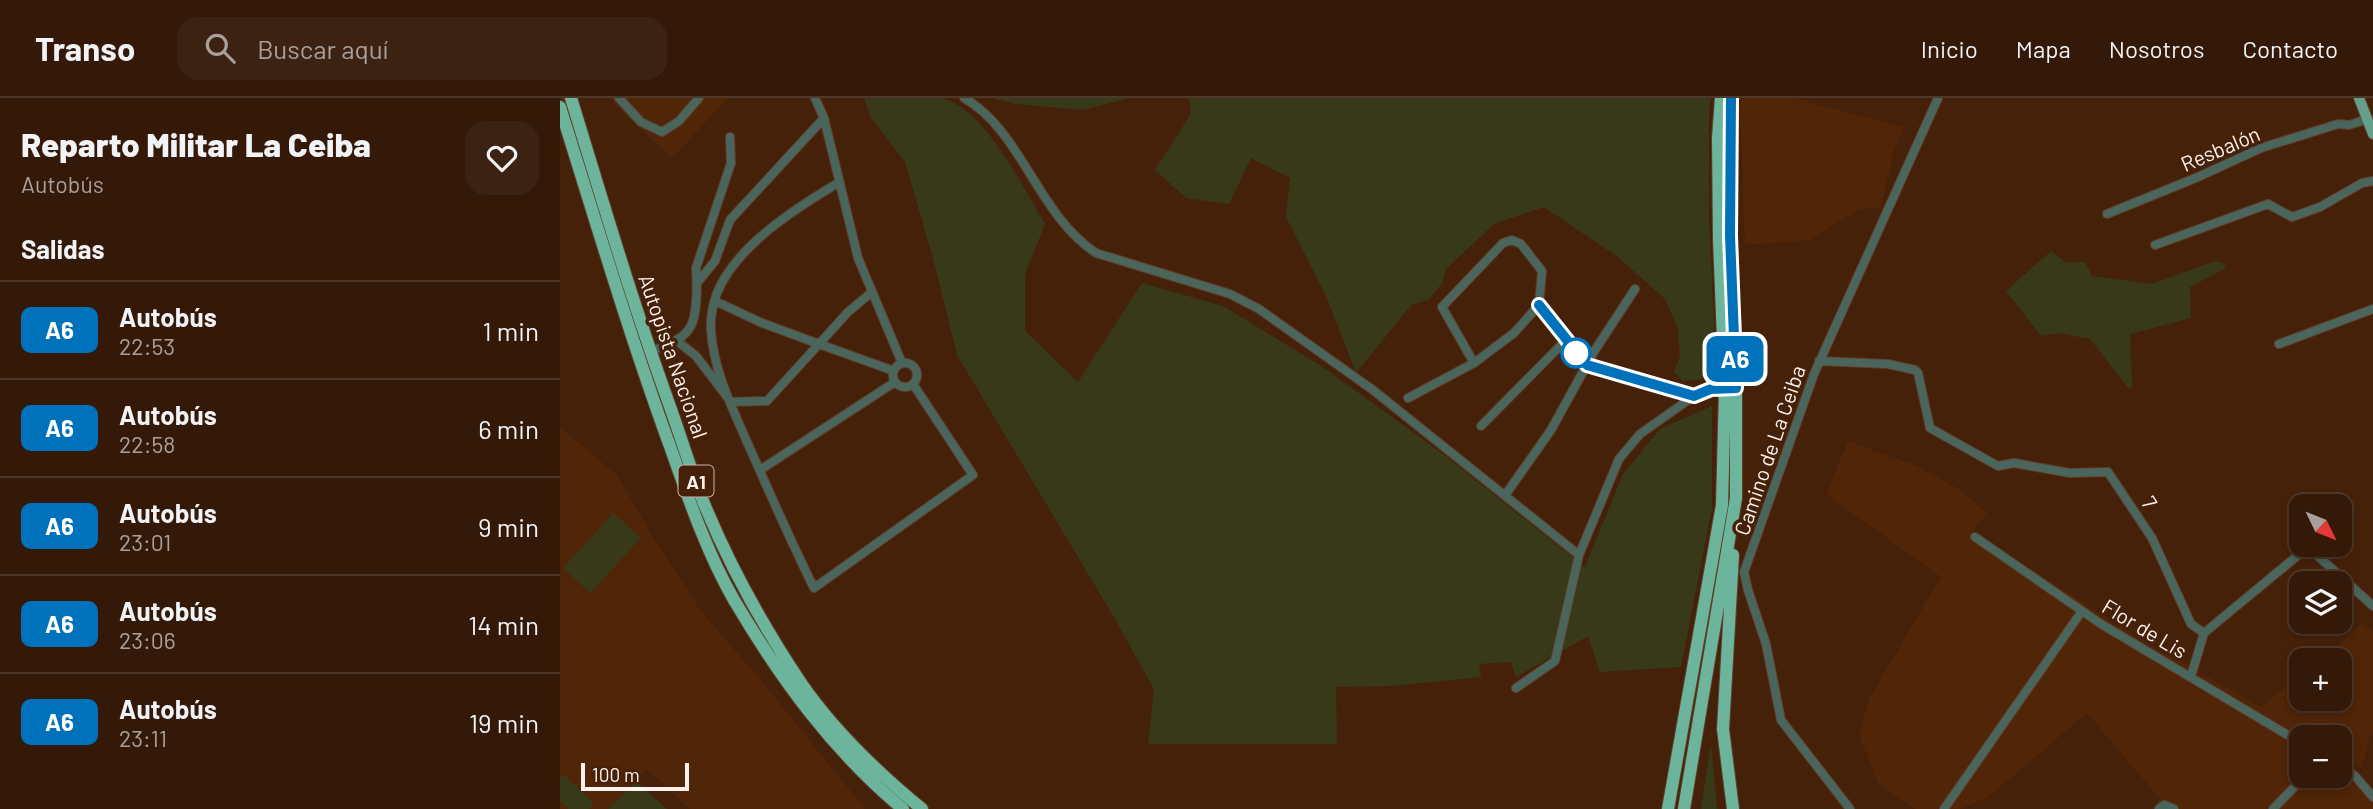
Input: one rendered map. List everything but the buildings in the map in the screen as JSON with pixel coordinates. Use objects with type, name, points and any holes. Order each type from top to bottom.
[{"type":"highway","name":"Autopista Nacional","points":[[570,98],[650,351],[703,501],[751,602],[802,684],[845,737],[884,777],[922,809]]},
{"type":"highway","points":[[1721,98],[1718,138],[1719,239],[1736,498],[1723,729],[1733,809]]},
{"type":"highway","points":[[1668,809],[1722,505],[1730,388],[1731,98]]},
{"type":"highway","name":"Autopista Nacional","points":[[560,107],[635,347],[665,433],[697,520],[733,598],[791,689],[836,746],[903,809]]},
{"type":"highway","points":[[1684,809],[1736,498]]},
{"type":"highway","points":[[1661,809],[1684,719]]},
{"type":"main road","points":[[2359,98],[2373,134]]},
{"type":"street","points":[[619,98],[642,122],[662,132],[679,121],[699,98]]},
{"type":"street","points":[[816,98],[824,118],[858,258],[902,363]]},
{"type":"street","points":[[964,98],[1002,133],[1056,216],[1079,242],[1096,253],[1230,294],[1259,309],[1346,370],[1506,494],[1579,555]]},
{"type":"street","name":"Camino de La Ceiba","points":[[1850,809],[1781,720],[1766,644],[1744,572],[1819,361],[1938,98]]},
{"type":"street","points":[[697,283],[715,261],[730,220],[824,118]]},
{"type":"street","name":"Resbalón","points":[[2107,214],[2262,148],[2338,124],[2349,125],[2368,119]]},
{"type":"street","points":[[650,351],[676,340],[688,331],[692,324],[696,268],[731,163],[730,137]]},
{"type":"street","points":[[2155,245],[2268,204],[2292,218],[2320,207],[2362,183],[2373,181]]},
{"type":"street","points":[[838,183],[808,201],[767,233],[730,269],[715,301],[711,329],[719,369],[730,402],[773,504],[814,588],[973,475],[913,384]]},
{"type":"street","points":[[1408,398],[1474,363],[1514,333],[1539,305],[1542,271],[1521,244],[1512,240],[1503,243],[1442,307],[1474,363]]},
{"type":"street","points":[[1506,494],[1551,430],[1587,365],[1636,289]]},
{"type":"street","points":[[730,402],[767,401],[848,312],[873,292]]},
{"type":"street","points":[[715,301],[762,323],[894,371]]},
{"type":"street","points":[[1539,305],[1587,365],[1694,396]]},
{"type":"street","points":[[2279,344],[2373,309]]},
{"type":"street","points":[[676,340],[696,356],[730,402]]},
{"type":"street","points":[[1481,426],[1566,340]]},
{"type":"street","name":"7","points":[[1819,361],[1888,364],[1915,370],[1932,431],[1997,466],[2014,463],[2070,473],[2108,472],[2152,538],[2191,624],[2204,633]]},
{"type":"street","points":[[894,371],[902,363],[910,363],[916,369],[917,377],[913,384],[906,387],[895,382]]},
{"type":"street","points":[[894,371],[895,382]]},
{"type":"street","points":[[760,470],[895,382]]},
{"type":"street","points":[[1516,688],[1555,662],[1579,555],[1619,459],[1640,434],[1694,396],[1711,389],[1730,388]]},
{"type":"street","name":"Flor de Lis","points":[[1975,537],[2082,611],[2289,736]]},
{"type":"street","points":[[2191,676],[2204,633],[2308,547],[2373,606]]},
{"type":"street","points":[[1732,570],[1748,590]]},
{"type":"street","points":[[1944,809],[2082,611]]},
{"type":"street","points":[[2352,775],[2373,797]]},
{"type":"street","points":[[2273,809],[2293,788]]},
{"type":"street","points":[[2160,809],[2164,805],[2174,809]]},
{"type":"shaded area","points":[[611,98],[728,98],[672,158],[616,106]]},
{"type":"shaded area","points":[[1739,98],[1794,98],[1904,127],[1894,151],[1881,207],[1858,210],[1810,240],[1745,245]]},
{"type":"shaded area","points":[[560,427],[617,475],[700,610],[770,691],[865,809],[690,809],[647,769],[608,809],[560,809]]},
{"type":"shaded area","points":[[1848,441],[1917,466],[1959,489],[1987,513],[1972,532],[2141,639],[2261,707],[2289,684],[2289,711],[2352,711],[2352,648],[2333,648],[2362,624],[2373,632],[2373,732],[2361,768],[2352,763],[2352,725],[2289,725],[2289,788],[2352,788],[2352,777],[2373,802],[2373,809],[2151,809],[2161,800],[2087,713],[1987,798],[1959,809],[1915,809],[1878,783],[1859,734],[1870,697],[1941,577],[1826,494]]},
{"type":"green space","points":[[864,98],[940,98],[956,104],[971,115],[1001,150],[1045,224],[1025,274],[1025,331],[1078,382],[1142,283],[1223,306],[1323,367],[1443,454],[1585,567],[1623,474],[1660,429],[1712,406],[1712,508],[1681,667],[1600,672],[1588,636],[1516,677],[1511,662],[1479,664],[1481,677],[1391,686],[1336,687],[1337,744],[1148,744],[1154,689],[957,355],[905,162],[871,118]]},
{"type":"green space","points":[[992,98],[1129,98],[1083,110],[1015,104]]},
{"type":"green space","points":[[1189,98],[1711,98],[1709,215],[1716,366],[1705,379],[1683,381],[1674,372],[1680,356],[1678,329],[1665,299],[1618,257],[1544,207],[1494,224],[1446,269],[1442,283],[1429,300],[1412,304],[1356,373],[1327,298],[1286,217],[1290,178],[1251,158],[1229,204],[1186,198],[1155,170],[1191,114]]},
{"type":"green space","points":[[2051,251],[2067,263],[2085,262],[2092,276],[2152,284],[2215,261],[2224,263],[2226,268],[2190,287],[2191,318],[2130,334],[2132,386],[2129,389],[2090,339],[2058,333],[2041,336],[2006,291]]},
{"type":"green space","points":[[613,513],[641,538],[590,593],[563,568]]},
{"type":"green space","points":[[1711,743],[1717,809],[1701,809]]},
{"type":"green space","points":[[563,774],[594,803],[589,809],[569,809],[560,801],[560,777]]},
{"type":"green space","points":[[636,781],[667,809],[608,809]]},
{"type":"bus line","name":"A6","points":[[1539,305],[1587,365],[1694,396],[1711,389],[1736,388],[1730,236],[1731,98]]}]
